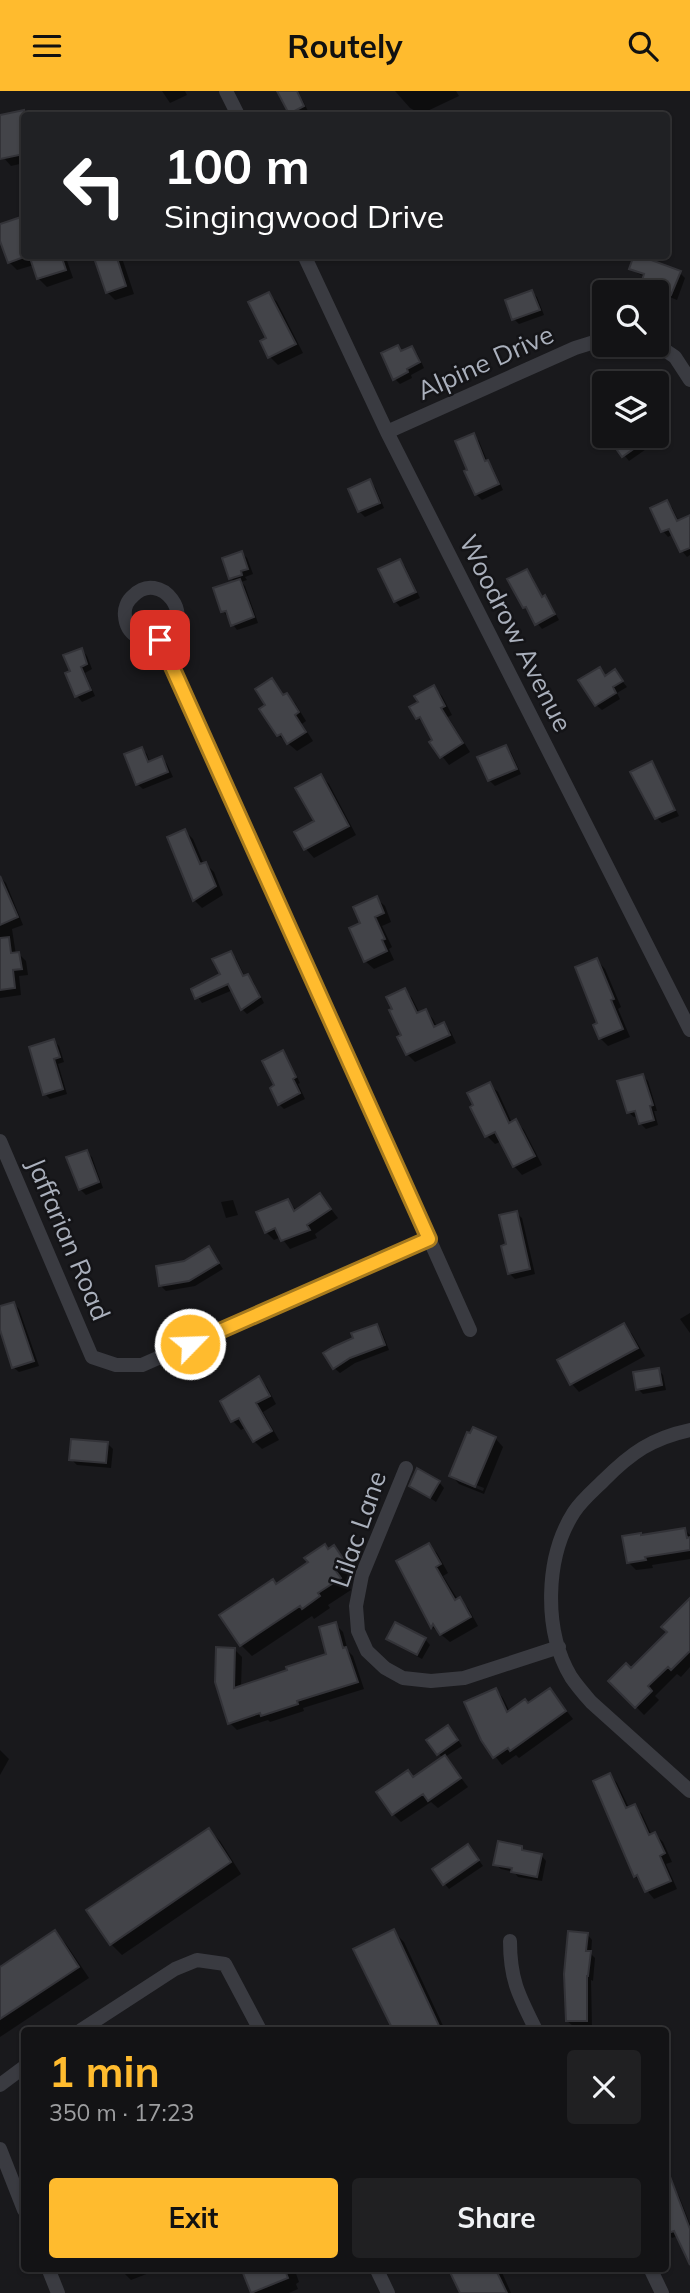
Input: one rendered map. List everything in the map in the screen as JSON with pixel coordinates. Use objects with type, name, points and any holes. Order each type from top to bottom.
[{"type":"street","points":[[226,91],[236,112]]},
{"type":"street","name":"Woodrow Avenue","points":[[306,259],[387,432],[690,1030]]},
{"type":"street","name":"Alpine Drive","points":[[387,432],[592,343]]},
{"type":"street","points":[[669,353],[675,357],[690,380]]},
{"type":"street","points":[[160,640],[470,1330]]},
{"type":"street","name":"Jaffarian Road","points":[[0,1141],[92,1357],[116,1365],[142,1365],[429,1239]]},
{"type":"street","points":[[690,1430],[662,1437],[638,1449],[575,1511],[556,1558],[553,1581],[553,1624],[571,1676],[591,1702],[690,1791]]},
{"type":"street","name":"Lilac Lane","points":[[406,1468],[362,1575],[356,1606],[358,1631],[367,1651],[385,1668],[403,1678],[431,1681],[464,1678],[559,1647]]},
{"type":"street","points":[[510,1941],[510,1962],[515,1987],[535,2027]]},
{"type":"street","points":[[86,2027],[175,1969],[197,1960],[225,1964],[258,2027]]},
{"type":"street","points":[[0,2085],[21,2069]]},
{"type":"street","points":[[0,2149],[21,2202]]},
{"type":"street","points":[[50,2272],[58,2293]]},
{"type":"street","points":[[378,2272],[388,2293]]},
{"type":"street","points":[[652,2272],[662,2293]]},
{"type":"building","points":[[277,91],[297,91],[304,106],[288,112]]},
{"type":"building","points":[[24,110],[21,112],[21,155],[0,159],[0,115]]},
{"type":"building","points":[[21,217],[21,258],[8,263],[0,241],[0,224]]},
{"type":"building","points":[[30,259],[62,259],[66,270],[37,279]]},
{"type":"building","points":[[94,259],[117,259],[126,286],[106,293]]},
{"type":"building","points":[[633,259],[651,259],[681,271],[671,295],[669,280],[642,280],[644,274],[629,269]]},
{"type":"building","points":[[532,290],[540,310],[512,320],[505,300]]},
{"type":"building","points":[[269,292],[296,344],[268,358],[260,341],[266,338],[248,302]]},
{"type":"building","points":[[398,345],[401,351],[412,346],[420,362],[393,380],[381,353]]},
{"type":"building","points":[[474,433],[485,461],[488,460],[499,484],[475,495],[455,441]]},
{"type":"building","points":[[616,448],[635,448],[622,457]]},
{"type":"building","points":[[370,479],[380,503],[358,512],[348,489]]},
{"type":"building","points":[[667,500],[677,521],[690,515],[690,548],[680,552],[669,529],[661,532],[650,508]]},
{"type":"building","points":[[242,551],[248,569],[241,571],[242,575],[229,579],[222,558]]},
{"type":"building","points":[[400,559],[416,592],[394,602],[378,569]]},
{"type":"building","points":[[527,569],[555,614],[535,625],[507,579]]},
{"type":"building","points":[[240,579],[254,617],[231,626],[226,611],[221,612],[213,588]]},
{"type":"building","points":[[82,648],[87,664],[81,667],[91,690],[75,697],[65,673],[70,671],[63,655]]},
{"type":"building","points":[[600,667],[605,676],[615,669],[623,681],[613,687],[616,693],[595,706],[578,680]]},
{"type":"building","points":[[272,678],[283,695],[287,693],[299,712],[295,715],[306,732],[287,744],[281,734],[277,736],[259,709],[265,705],[255,689]]},
{"type":"building","points":[[434,685],[445,706],[441,708],[463,743],[440,758],[429,742],[432,740],[420,717],[416,719],[409,707],[418,702],[414,696]]},
{"type":"building","points":[[506,745],[517,769],[488,781],[477,757]]},
{"type":"building","points":[[142,747],[148,762],[162,756],[168,772],[136,785],[124,754]]},
{"type":"building","points":[[652,761],[675,810],[655,819],[630,772]]},
{"type":"building","points":[[321,774],[349,826],[304,850],[294,832],[314,821],[295,788]]},
{"type":"building","points":[[185,829],[200,864],[206,862],[216,886],[193,901],[167,837]]},
{"type":"building","points":[[0,876],[18,917],[0,925]]},
{"type":"building","points":[[377,896],[384,913],[375,917],[385,939],[382,940],[387,951],[364,962],[349,928],[360,923],[353,907]]},
{"type":"building","points":[[9,937],[11,953],[19,952],[22,969],[13,970],[15,988],[0,990],[0,938]]},
{"type":"building","points":[[231,951],[243,976],[248,974],[260,997],[241,1010],[228,984],[195,999],[191,989],[220,974],[212,959]]},
{"type":"building","points":[[597,958],[623,1029],[599,1039],[593,1025],[597,1023],[575,967]]},
{"type":"building","points":[[405,988],[417,1013],[426,1009],[434,1027],[444,1022],[450,1035],[406,1055],[397,1037],[401,1035],[386,997]]},
{"type":"building","points":[[54,1039],[60,1057],[54,1059],[63,1089],[43,1095],[29,1047]]},
{"type":"building","points":[[283,1050],[296,1077],[293,1079],[300,1093],[278,1105],[270,1088],[274,1085],[262,1061]]},
{"type":"building","points":[[643,1074],[653,1105],[650,1106],[654,1120],[639,1124],[635,1111],[627,1113],[617,1081]]},
{"type":"building","points":[[490,1082],[509,1123],[516,1119],[535,1156],[513,1167],[495,1132],[485,1137],[470,1107],[473,1105],[467,1093]]},
{"type":"building","points":[[87,1150],[99,1182],[79,1190],[66,1157]]},
{"type":"building","points":[[320,1193],[331,1209],[307,1225],[310,1230],[281,1241],[275,1228],[265,1233],[256,1212],[288,1199],[294,1211]]},
{"type":"building","points":[[517,1211],[530,1269],[508,1274],[501,1246],[506,1244],[499,1215]]},
{"type":"building","points":[[209,1246],[219,1263],[189,1281],[159,1286],[156,1266],[184,1261]]},
{"type":"building","points":[[14,1302],[34,1361],[12,1368],[0,1330],[0,1306]]},
{"type":"building","points":[[624,1323],[638,1348],[570,1385],[557,1360]]},
{"type":"building","points":[[377,1324],[385,1345],[350,1358],[333,1369],[323,1353],[353,1338],[351,1333]]},
{"type":"building","points":[[659,1368],[662,1385],[636,1390],[633,1372]]},
{"type":"building","points":[[259,1376],[270,1396],[256,1403],[272,1431],[253,1442],[239,1418],[231,1422],[220,1401]]},
{"type":"building","points":[[473,1427],[496,1437],[475,1487],[449,1476],[467,1432],[470,1433]]},
{"type":"building","points":[[71,1439],[108,1442],[106,1463],[69,1460]]},
{"type":"building","points":[[417,1468],[440,1481],[430,1498],[409,1486]]},
{"type":"building","points":[[685,1528],[687,1538],[690,1537],[690,1550],[645,1557],[646,1560],[627,1563],[622,1536]]},
{"type":"building","points":[[429,1543],[441,1564],[436,1567],[455,1600],[460,1597],[471,1617],[440,1635],[433,1624],[431,1628],[396,1561]]},
{"type":"building","points":[[325,1544],[328,1549],[334,1545],[344,1560],[337,1565],[340,1569],[336,1571],[341,1578],[318,1593],[320,1596],[302,1609],[300,1606],[240,1646],[219,1615],[273,1579],[276,1584],[308,1562],[304,1558]]},
{"type":"building","points":[[690,1598],[690,1651],[671,1670],[668,1667],[648,1686],[652,1691],[635,1708],[608,1681],[626,1663],[631,1668],[667,1632],[661,1627]]},
{"type":"building","points":[[336,1622],[343,1648],[346,1647],[358,1682],[297,1701],[298,1704],[261,1716],[260,1713],[228,1724],[215,1682],[216,1647],[235,1648],[234,1688],[326,1654],[319,1627]]},
{"type":"building","points":[[395,1622],[426,1638],[417,1655],[386,1639]]},
{"type":"building","points":[[496,1688],[507,1712],[525,1699],[528,1703],[550,1688],[566,1711],[510,1751],[508,1748],[493,1758],[481,1740],[464,1702]]},
{"type":"building","points":[[448,1725],[458,1740],[437,1755],[426,1740]]},
{"type":"building","points":[[445,1755],[461,1778],[428,1801],[423,1794],[392,1815],[376,1792],[408,1770],[413,1777]]},
{"type":"building","points":[[610,1773],[626,1808],[635,1804],[649,1835],[655,1832],[665,1853],[660,1856],[671,1881],[645,1892],[637,1875],[634,1877],[593,1781]]},
{"type":"building","points":[[209,1828],[231,1862],[110,1945],[86,1910]]},
{"type":"building","points":[[498,1841],[542,1854],[537,1877],[511,1872],[512,1868],[493,1865]]},
{"type":"building","points":[[468,1844],[479,1860],[443,1885],[432,1869]]},
{"type":"building","points":[[394,1929],[440,2027],[392,2027],[353,1949]]},
{"type":"building","points":[[55,1930],[79,1967],[0,2019],[0,1967]]},
{"type":"building","points":[[568,1931],[588,1933],[586,1951],[591,1951],[587,1976],[587,2021],[566,2021],[564,1974]]},
{"type":"building","points":[[669,2174],[690,2229],[690,2265],[674,2231],[669,2233]]},
{"type":"building","points":[[243,2272],[286,2272],[288,2278],[251,2293]]},
{"type":"building","points":[[450,2272],[497,2272],[507,2293],[460,2293]]},
{"type":"route","points":[[160,640],[429,1239],[190,1344]]}]
